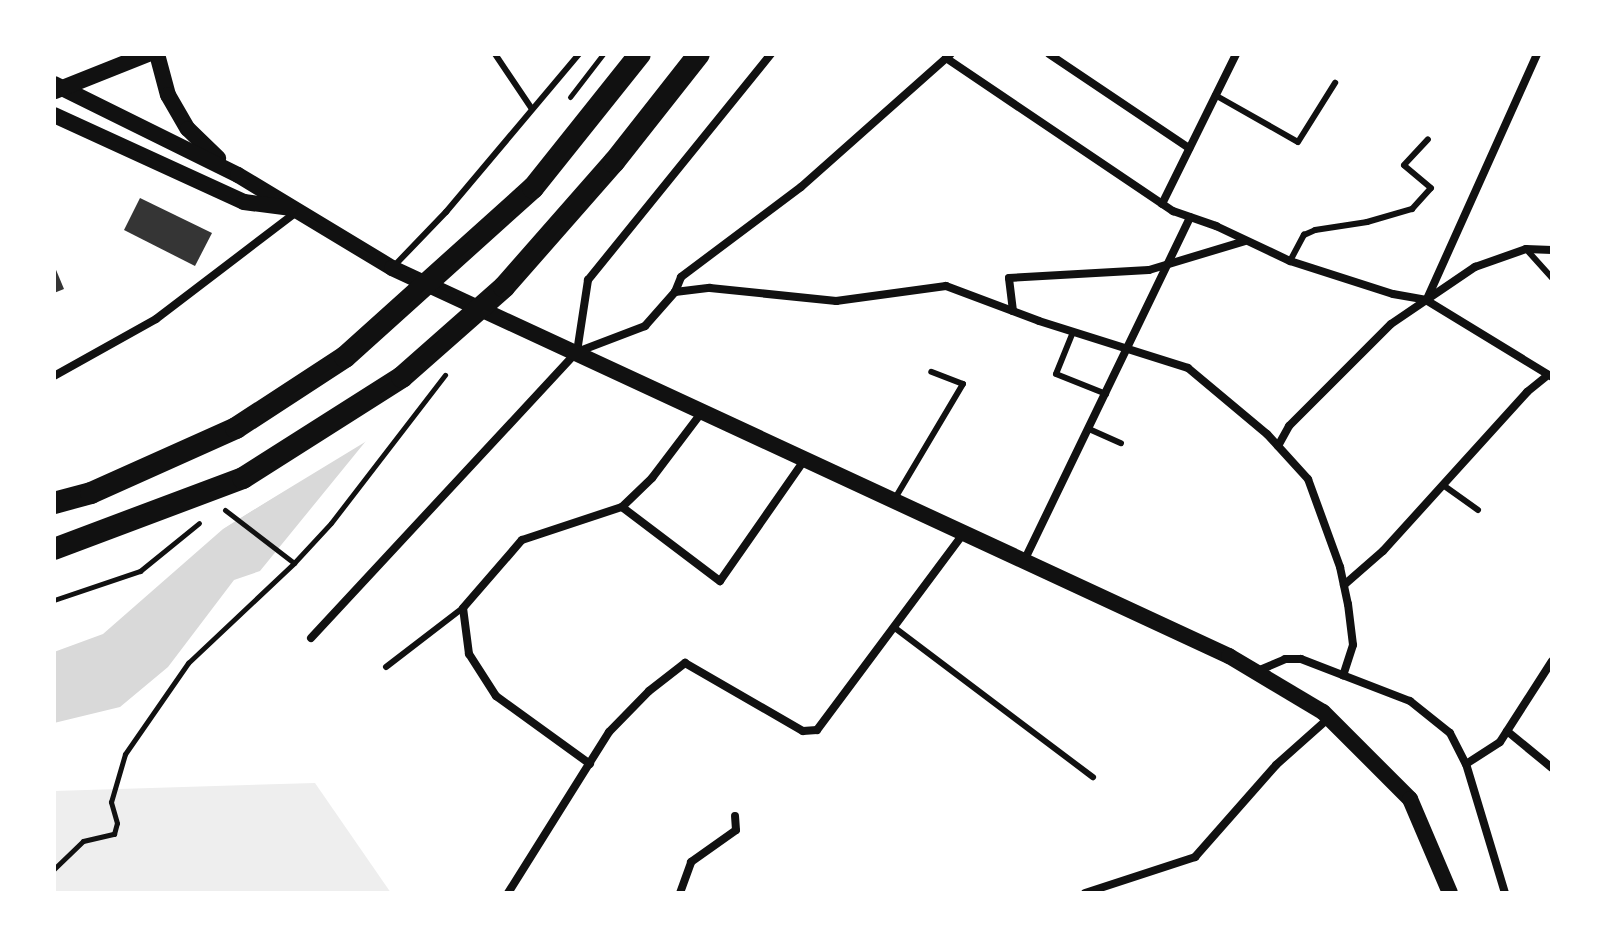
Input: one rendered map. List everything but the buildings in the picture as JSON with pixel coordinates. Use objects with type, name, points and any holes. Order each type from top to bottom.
[{"type":"highway","points":[[54,503],[91,493],[236,428],[345,357],[533,188],[640,54]]},
{"type":"highway","points":[[54,549],[243,478],[402,377],[504,287],[614,162],[699,54]]},
{"type":"main road","points":[[57,88],[148,54]]},
{"type":"main road","points":[[157,54],[168,95],[188,129],[238,175]]},
{"type":"main road","points":[[57,88],[238,175],[300,209],[397,271],[1229,656],[1329,718],[1410,799],[1450,893]]},
{"type":"main road","points":[[54,115],[244,202],[300,209]]},
{"type":"street","points":[[577,352],[588,280],[771,54]]},
{"type":"street","points":[[1049,54],[1189,148]]},
{"type":"street","points":[[1162,204],[1236,54]]},
{"type":"street","points":[[1426,300],[1537,54]]},
{"type":"street","points":[[311,638],[577,352],[645,326],[675,292],[681,277],[801,187],[948,56],[1162,204],[1290,261],[1393,294],[1426,300],[1551,375],[1527,392],[1383,551],[1344,585]]},
{"type":"street","points":[[54,376],[156,319],[300,209]]},
{"type":"street","points":[[1024,561],[1190,217]]},
{"type":"street","points":[[1013,311],[1009,278],[1149,270],[1245,241]]},
{"type":"street","points":[[1278,446],[1289,426],[1391,324],[1475,267],[1526,249],[1552,250]]},
{"type":"street","points":[[675,292],[710,288],[836,301],[946,286],[1127,351],[1188,368],[1234,404],[1308,479],[1344,585],[1353,645],[1343,675]]},
{"type":"street","points":[[590,764],[496,696],[469,654],[463,608],[522,540],[622,507],[652,478],[703,411]]},
{"type":"street","points":[[622,507],[720,581],[805,459]]},
{"type":"street","points":[[508,893],[609,732],[649,691],[685,663],[803,731],[817,730],[964,533]]},
{"type":"street","points":[[1254,672],[1285,659],[1301,659],[1410,701],[1450,733],[1466,764],[1505,893]]},
{"type":"street","points":[[1466,764],[1500,742],[1552,661]]},
{"type":"street","points":[[1085,893],[1195,857],[1276,765],[1329,718]]},
{"type":"street","points":[[1507,731],[1552,768]]},
{"type":"street","points":[[680,893],[691,862],[736,830],[735,816]]},
{"type":"lane","points":[[495,54],[532,109]]},
{"type":"lane","points":[[397,271],[579,54]]},
{"type":"lane","points":[[1215,95],[1298,142],[1335,83]]},
{"type":"lane","points":[[1290,261],[1304,235],[1315,230],[1367,222],[1412,209],[1431,188],[1404,165],[1428,139]]},
{"type":"lane","points":[[1526,249],[1552,278]]},
{"type":"lane","points":[[1073,332],[1056,374],[1106,394]]},
{"type":"lane","points":[[894,500],[963,384],[931,372]]},
{"type":"lane","points":[[1089,429],[1121,443]]},
{"type":"lane","points":[[1443,485],[1478,510]]},
{"type":"lane","points":[[386,667],[463,608]]},
{"type":"lane","points":[[895,628],[1093,777]]},
{"type":"path","points":[[54,869],[83,841],[114,834],[117,823],[111,802],[125,754],[188,663],[294,563],[220,505]]},
{"type":"shaded area","points":[[370,436],[260,571],[234,580],[168,667],[120,707],[54,723],[54,652],[103,634],[223,529]]},
{"type":"shaded area","points":[[315,783],[391,893],[54,893],[54,791]]},
{"type":"pier","points":[[631,54],[713,54],[630,161],[487,321],[375,436],[204,540],[220,526],[322,405],[434,292]]}]
